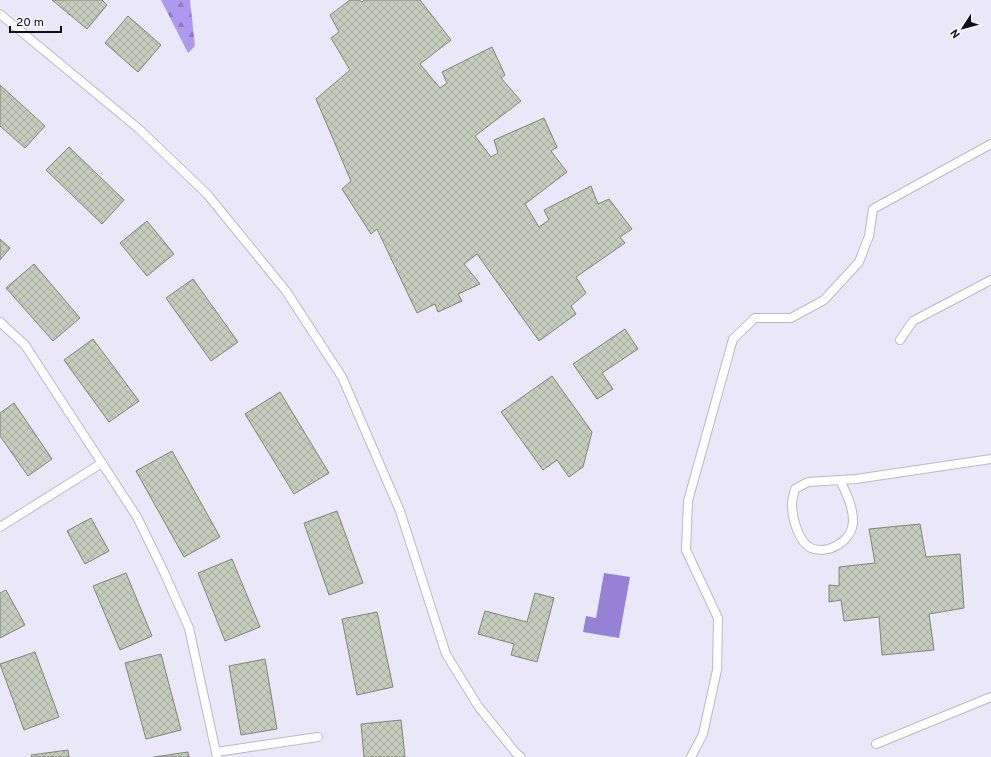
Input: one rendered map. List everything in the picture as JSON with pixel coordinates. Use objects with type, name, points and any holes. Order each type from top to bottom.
[{"type":"lane","points":[[0,14],[139,129],[207,194],[286,290],[342,377],[400,511],[446,654],[478,706],[516,753],[521,757]]},
{"type":"lane","points":[[691,757],[703,734],[717,670],[718,618],[686,550],[688,501],[733,339],[756,318],[791,318],[824,300],[859,262],[869,236],[873,209],[991,144]]},
{"type":"lane","points":[[900,340],[913,321],[991,280]]},
{"type":"lane","points":[[0,322],[25,345],[137,517],[189,628],[216,754],[318,737]]},
{"type":"lane","points":[[840,480],[852,512],[853,523],[848,538],[835,547],[822,551],[809,547],[798,536],[792,503],[795,489],[808,482],[840,480],[856,479],[991,459]]},
{"type":"lane","points":[[0,527],[102,463]]},
{"type":"lane","points":[[876,744],[991,697]]},
{"type":"green space","points":[[161,0],[190,0],[195,46],[188,53]]},
{"type":"shaded area","points":[[604,573],[630,577],[619,638],[583,632],[586,616],[596,618]]},
{"type":"building","points":[[52,0],[102,0],[107,5],[87,29]]},
{"type":"building","points":[[350,0],[359,0],[362,2],[364,0],[420,0],[451,40],[420,64],[440,88],[447,83],[442,72],[492,47],[505,75],[501,78],[521,101],[475,136],[491,157],[498,153],[494,140],[544,118],[557,147],[551,151],[567,172],[525,204],[539,227],[549,220],[544,210],[591,186],[598,204],[609,199],[632,229],[620,237],[625,243],[576,277],[586,293],[571,306],[576,314],[539,341],[477,254],[464,264],[480,284],[458,294],[462,301],[438,312],[435,304],[417,313],[377,229],[371,234],[342,189],[351,181],[316,99],[350,70],[331,38],[339,32],[330,15]]},
{"type":"building","points":[[128,16],[161,45],[138,72],[105,43]]},
{"type":"building","points":[[0,85],[45,126],[25,148],[0,126]]},
{"type":"building","points":[[69,147],[124,200],[102,224],[46,170]]},
{"type":"building","points":[[147,221],[174,254],[147,276],[120,243]]},
{"type":"building","points":[[0,239],[10,248],[0,260]]},
{"type":"building","points":[[34,264],[80,318],[53,341],[6,288]]},
{"type":"building","points":[[193,279],[238,342],[211,361],[166,298]]},
{"type":"building","points":[[625,329],[638,349],[602,373],[613,389],[597,399],[573,364]]},
{"type":"building","points":[[93,339],[139,401],[109,422],[64,360]]},
{"type":"building","points":[[552,376],[592,432],[583,467],[569,477],[557,460],[543,470],[501,412]]},
{"type":"building","points":[[280,392],[329,473],[294,494],[245,414]]},
{"type":"building","points":[[14,403],[52,459],[28,476],[0,436],[0,413]]},
{"type":"building","points":[[172,451],[220,537],[184,557],[136,471]]},
{"type":"building","points":[[337,511],[363,583],[329,595],[304,523]]},
{"type":"building","points":[[91,518],[109,551],[85,564],[67,531]]},
{"type":"building","points":[[920,524],[926,557],[960,554],[964,608],[929,614],[934,650],[882,655],[879,617],[844,621],[841,600],[829,602],[829,585],[839,586],[839,567],[875,563],[869,529]]},
{"type":"building","points":[[232,559],[260,627],[225,641],[198,573]]},
{"type":"building","points":[[126,573],[152,636],[120,650],[93,586]]},
{"type":"building","points":[[6,590],[25,625],[0,638],[0,593]]},
{"type":"building","points":[[535,593],[554,598],[537,662],[511,655],[514,644],[478,634],[485,611],[527,622]]},
{"type":"building","points":[[377,612],[393,687],[357,695],[342,619]]},
{"type":"building","points":[[35,652],[59,717],[24,730],[0,664]]},
{"type":"building","points":[[161,654],[181,730],[146,739],[125,663]]},
{"type":"building","points":[[265,659],[277,729],[241,735],[229,666]]},
{"type":"building","points":[[401,720],[405,757],[364,757],[361,724]]},
{"type":"building","points":[[68,750],[69,757],[32,757],[31,755]]},
{"type":"building","points":[[188,752],[189,757],[154,757]]}]
